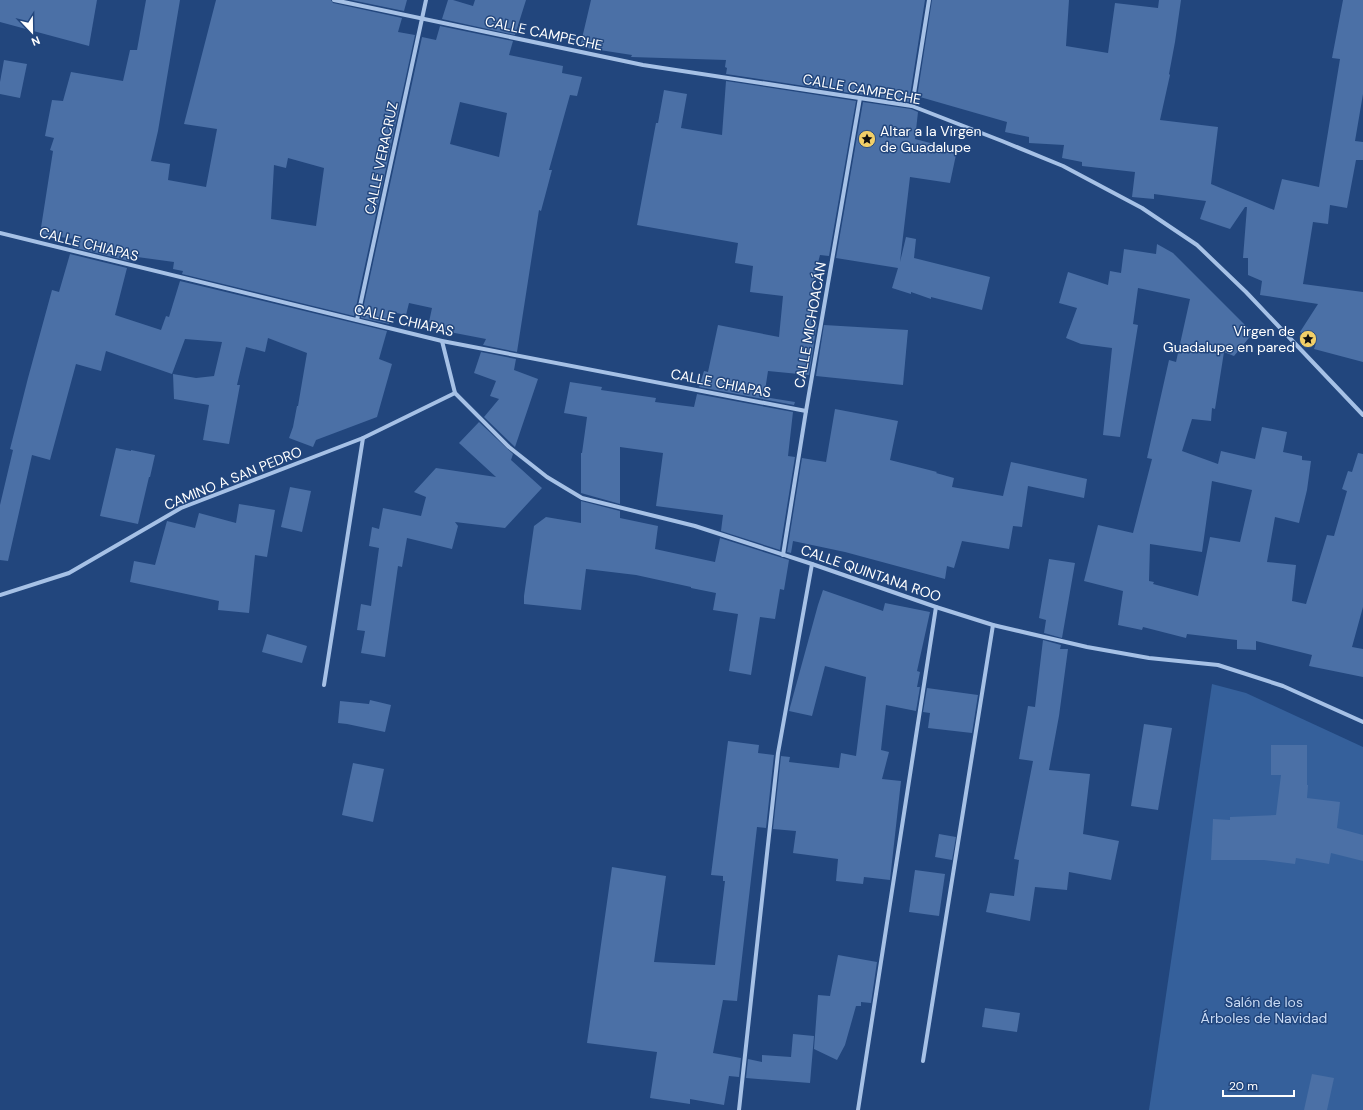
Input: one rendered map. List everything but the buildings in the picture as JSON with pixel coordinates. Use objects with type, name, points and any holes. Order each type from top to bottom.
[{"type":"street","name":"CALLE CAMPECHE","points":[[334,0],[643,65],[912,106],[1002,141],[1063,166],[1142,208],[1197,245],[1246,292],[1363,415]]},
{"type":"street","name":"CALLE VERACRUZ","points":[[357,320],[426,0]]},
{"type":"street","points":[[912,106],[929,0]]},
{"type":"street","name":"CALLE MICHOACÁN","points":[[783,555],[806,411],[860,98]]},
{"type":"street","name":"CALLE CHIAPAS","points":[[0,233],[442,341],[806,411]]},
{"type":"street","points":[[442,341],[455,393]]},
{"type":"street","name":"CAMINO A SAN PEDRO","points":[[0,595],[69,573],[181,508],[363,438],[455,393]]},
{"type":"street","name":"CALLE QUINTANA ROO","points":[[455,393],[509,447],[547,477],[582,498],[695,526],[993,625],[1087,647],[1149,658],[1218,665],[1283,686],[1363,722]]},
{"type":"street","points":[[324,685],[363,438]]},
{"type":"street","points":[[739,1110],[778,753],[812,564]]},
{"type":"street","points":[[858,1110],[936,607]]},
{"type":"street","points":[[923,1061],[993,625]]},
{"type":"green space","name":"Salón de los Árboles de Navidad","points":[[1212,684],[1246,693],[1363,747],[1363,1110],[1149,1110]]},
{"type":"place","name":"Altar a la Virgen de Guadalupe","points":[[867,139]]},
{"type":"place","name":"Virgen de Guadalupe en pared","points":[[1308,339]]}]
